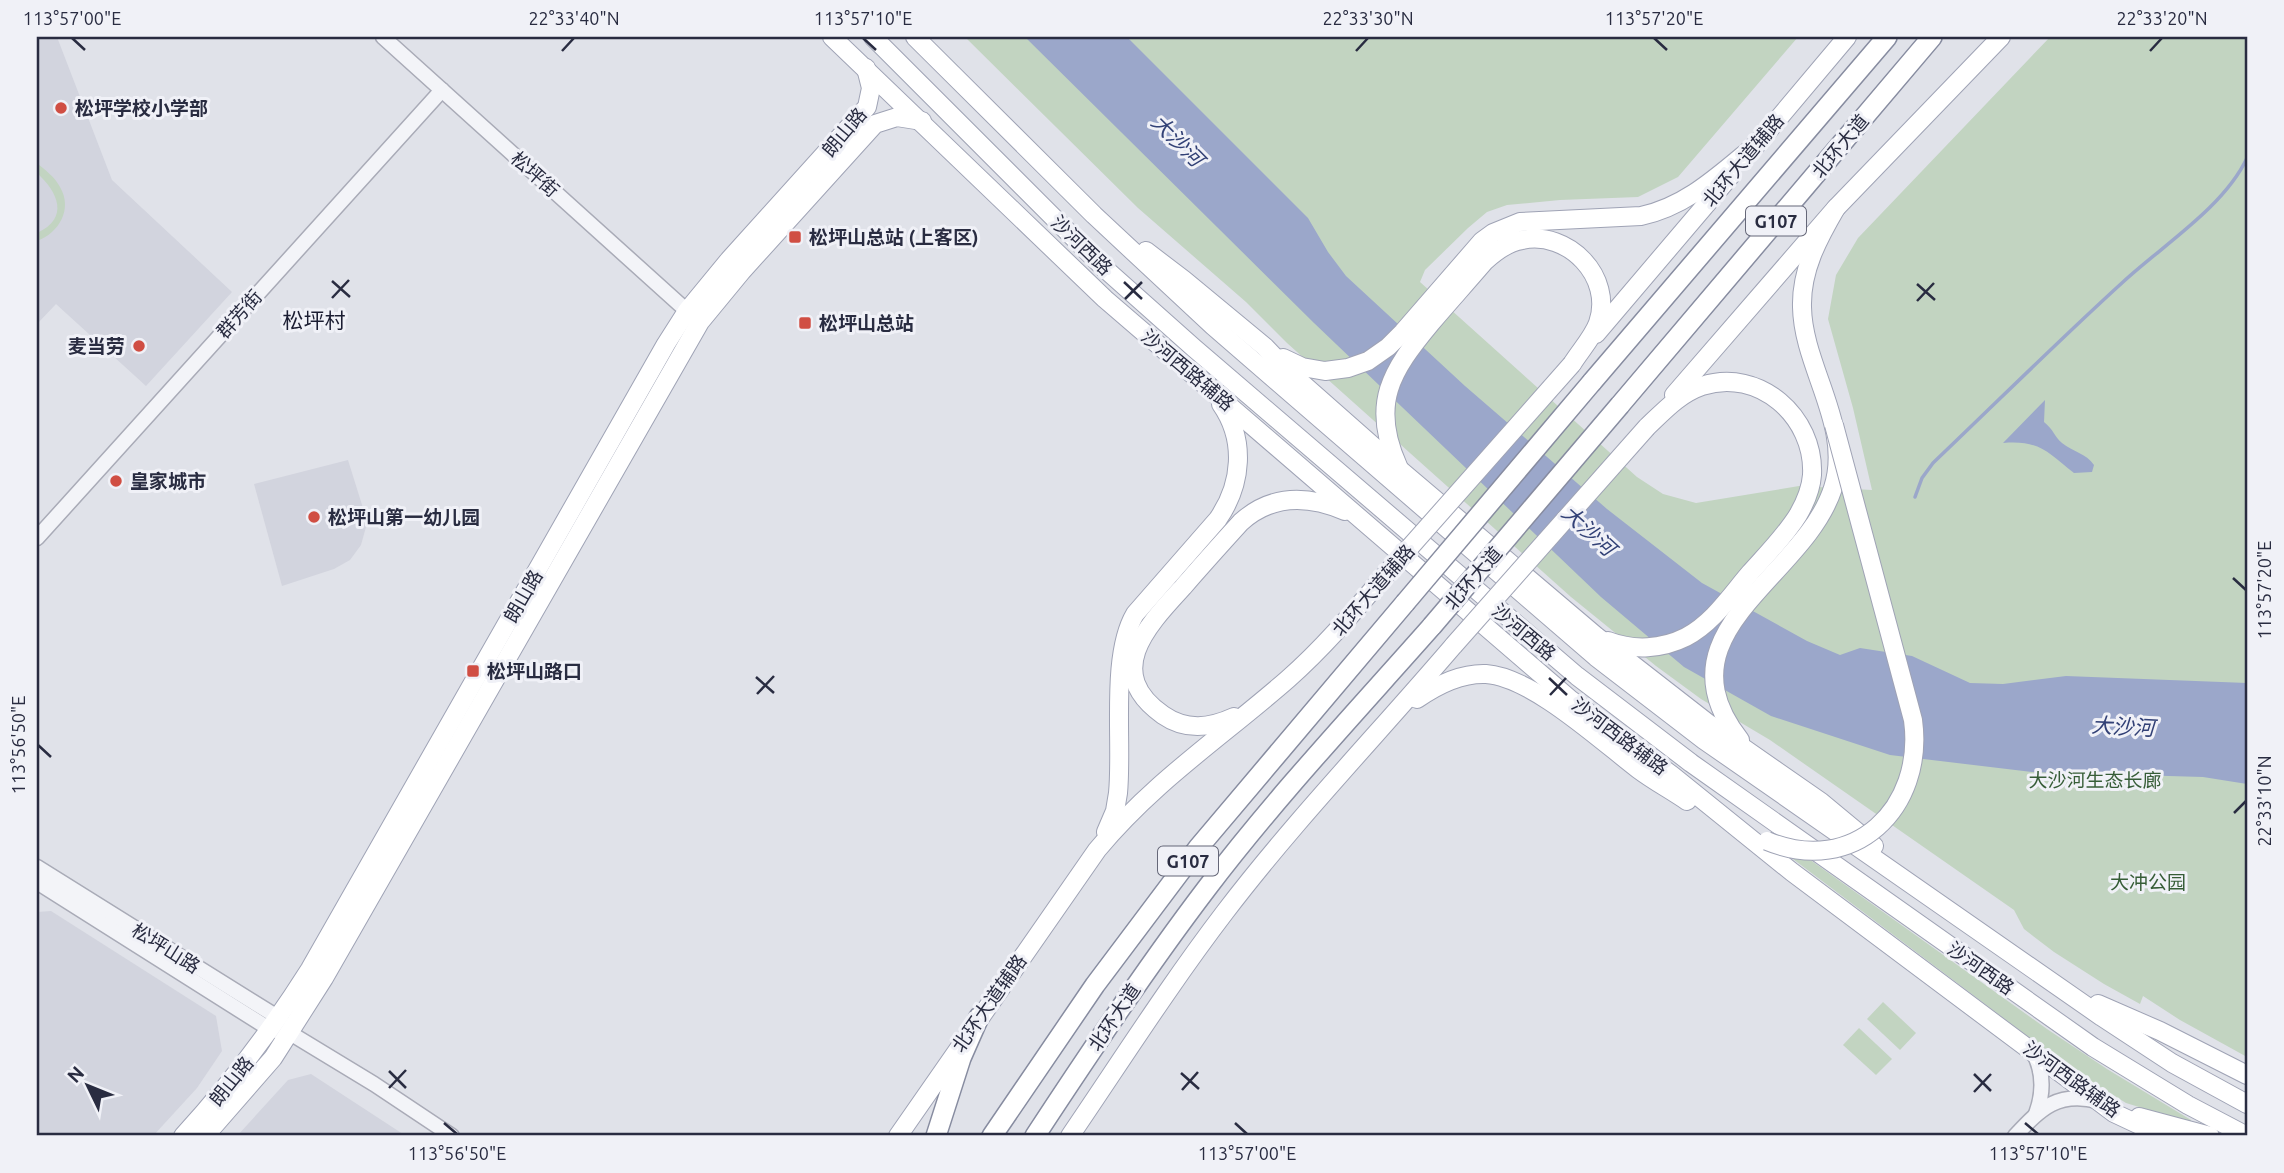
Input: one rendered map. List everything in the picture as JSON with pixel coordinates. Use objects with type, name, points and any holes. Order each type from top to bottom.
[{"type":"highway","name":"北环大道","points":[[992,1136],[1095,985],[1153,906],[1252,782],[1887,37]]},
{"type":"highway","name":"北环大道","points":[[1035,1136],[1140,979],[1208,887],[1279,798],[1432,626],[1932,37]]},
{"type":"highway","points":[[936,1136],[961,1058],[979,1017]]},
{"type":"main road","name":"沙河西路辅路","points":[[832,37],[1085,281],[1571,700],[1792,872],[2114,1113],[2164,1136]]},
{"type":"main road","name":"沙河西路","points":[[873,37],[1069,234],[1194,348],[1601,695],[1691,763],[2093,1046],[2179,1100],[2247,1136]]},
{"type":"main road","name":"沙河西路","points":[[915,37],[1094,215],[1280,386],[1596,657],[1704,740],[2056,985],[2172,1063],[2247,1104]]},
{"type":"main road","name":"北环大道辅路","points":[[898,1136],[1097,850],[1126,816],[1156,787],[1315,654],[1572,364],[1847,37]]},
{"type":"main road","points":[[1070,1136],[1174,982],[1276,848],[1836,208],[2001,37]]},
{"type":"main road","name":"朗山路","points":[[183,1136],[217,1099],[275,1024],[310,970],[687,311],[729,260],[867,107],[870,95],[866,68]]},
{"type":"main road","name":"朗山路","points":[[205,1136],[273,1058],[290,1034],[700,322],[742,271],[874,124],[897,117],[922,121]]},
{"type":"main road","points":[[1399,469],[1385,421],[1387,397],[1398,366],[1493,233],[1520,222],[1641,216],[1659,212],[1690,197],[1758,143]]},
{"type":"main road","points":[[948,147],[1069,234]]},
{"type":"main road","points":[[1713,808],[1767,841],[1809,851],[1835,848],[1861,838],[1880,824],[1897,806],[1908,783],[1913,763],[1913,720],[1834,425],[1803,325],[1803,287],[1813,250],[1836,208]]},
{"type":"main road","points":[[1094,215],[1174,272],[1265,347],[1297,379],[1399,469],[1596,636],[1669,694],[1854,828],[1923,891]]},
{"type":"main road","points":[[1265,347],[1301,367],[1325,371],[1358,365],[1378,355],[1479,255],[1532,238],[1560,243],[1583,259],[1596,281],[1601,307],[1598,324],[1572,364]]},
{"type":"main road","points":[[1596,636],[1621,645],[1647,648],[1676,641],[1694,632],[1714,614],[1783,536],[1798,515],[1810,489],[1810,449],[1801,425],[1784,405],[1761,389],[1741,383],[1703,386],[1673,402],[1647,427]]},
{"type":"main road","points":[[1208,387],[1228,415],[1237,440],[1237,479],[1218,519],[1143,619],[1134,668],[1135,678],[1143,696],[1157,711],[1173,722],[1190,727],[1217,724],[1256,705]]},
{"type":"main road","points":[[1751,754],[1721,713],[1714,686],[1714,672],[1721,644],[1735,618],[1822,515],[1838,469],[1834,425]]},
{"type":"main road","points":[[1097,850],[1112,818],[1118,793],[1122,650],[1128,626],[1143,619],[1231,532],[1253,512],[1267,505],[1304,499],[1322,502],[1361,518]]},
{"type":"main road","points":[[1392,718],[1433,688],[1449,680],[1485,674],[1522,684],[1642,772],[1792,872]]},
{"type":"main road","points":[[2056,985],[2160,1031],[2247,1075]]},
{"type":"main road","points":[[2114,1113],[2137,1136]]},
{"type":"main road","points":[[2114,1113],[2156,1120],[2210,1136]]},
{"type":"street","name":"松坪街","points":[[383,37],[687,311]]},
{"type":"street","name":"群芳街","points":[[37,538],[442,90]]},
{"type":"street","name":"松坪山路","points":[[39,878],[374,1084],[452,1136]]},
{"type":"street","points":[[2032,1050],[2040,1067],[2042,1081],[2036,1114]]},
{"type":"street","points":[[2015,1136],[2036,1114],[2052,1103],[2071,1098],[2098,1101]]},
{"type":"shaded area","points":[[37,37],[57,37],[112,180],[232,292],[146,386],[56,304],[37,324]]},
{"type":"shaded area","name":"松坪山第一幼儿园","points":[[348,460],[366,527],[361,545],[350,560],[334,569],[282,586],[254,484]]},
{"type":"shaded area","points":[[51,911],[216,1016],[222,1051],[197,1088],[153,1136],[37,1136],[37,912]]},
{"type":"shaded area","points":[[311,1074],[406,1136],[237,1136],[288,1080]]},
{"type":"green space","name":"大沙河生态长廊","points":[[965,37],[1798,37],[1678,177],[1638,197],[1507,205],[1487,212],[1425,270],[1420,282],[1637,477],[1663,494],[1696,503],[1799,486],[1872,490],[1828,319],[1836,275],[1858,238],[2050,37],[2247,37],[2247,1057],[2143,996],[2140,1004],[2054,952],[2024,929],[2014,910],[1770,740],[1701,699],[1656,666],[1571,597],[1287,343],[1246,302],[1138,208]]},
{"type":"green space","points":[[37,163],[58,183],[65,204],[62,219],[57,226],[37,241],[37,233],[54,220],[57,204],[50,188],[37,173]]},
{"type":"green space","points":[[1789,856],[1809,859],[2047,1029],[2191,1120],[2191,1123],[2126,1103],[2067,1066]]},
{"type":"green space","points":[[1883,1002],[1916,1033],[1900,1050],[1867,1019]]},
{"type":"green space","points":[[1859,1028],[1892,1059],[1876,1075],[1843,1045]]},
{"type":"water","name":"大沙河","points":[[1025,37],[1127,37],[1308,218],[1346,276],[1465,386],[1607,509],[1702,583],[1807,641],[1840,655],[1860,648],[1912,656],[1970,683],[2003,684],[2066,676],[2247,683],[2247,784],[2203,777],[2032,772],[1890,755],[1771,716],[1684,667],[1601,597],[1314,323]]},
{"type":"water","points":[[2045,400],[2044,422],[2062,443],[2091,461],[2094,465],[2092,472],[2074,473],[2049,453],[2026,443],[2003,443]]},
{"type":"waterway","points":[[1915,497],[1922,478],[1933,463],[2099,304],[2208,209],[2224,193],[2247,158]]},
{"type":"place","name":"松坪学校小学部","points":[[61,108]]},
{"type":"place","name":"松坪山总站 (上客区)","points":[[795,237]]},
{"type":"place","name":"松坪山总站","points":[[805,323]]},
{"type":"place","name":"麦当劳","points":[[139,346]]},
{"type":"place","name":"皇家城市","points":[[116,481]]},
{"type":"place","name":"松坪山第一幼儿园","points":[[314,517]]},
{"type":"place","name":"松坪山路口","points":[[473,671]]},
{"type":"district","name":"松坪村","points":[[314,320]]},
{"type":"park label","name":"大冲公园","points":[[2148,882]]}]
